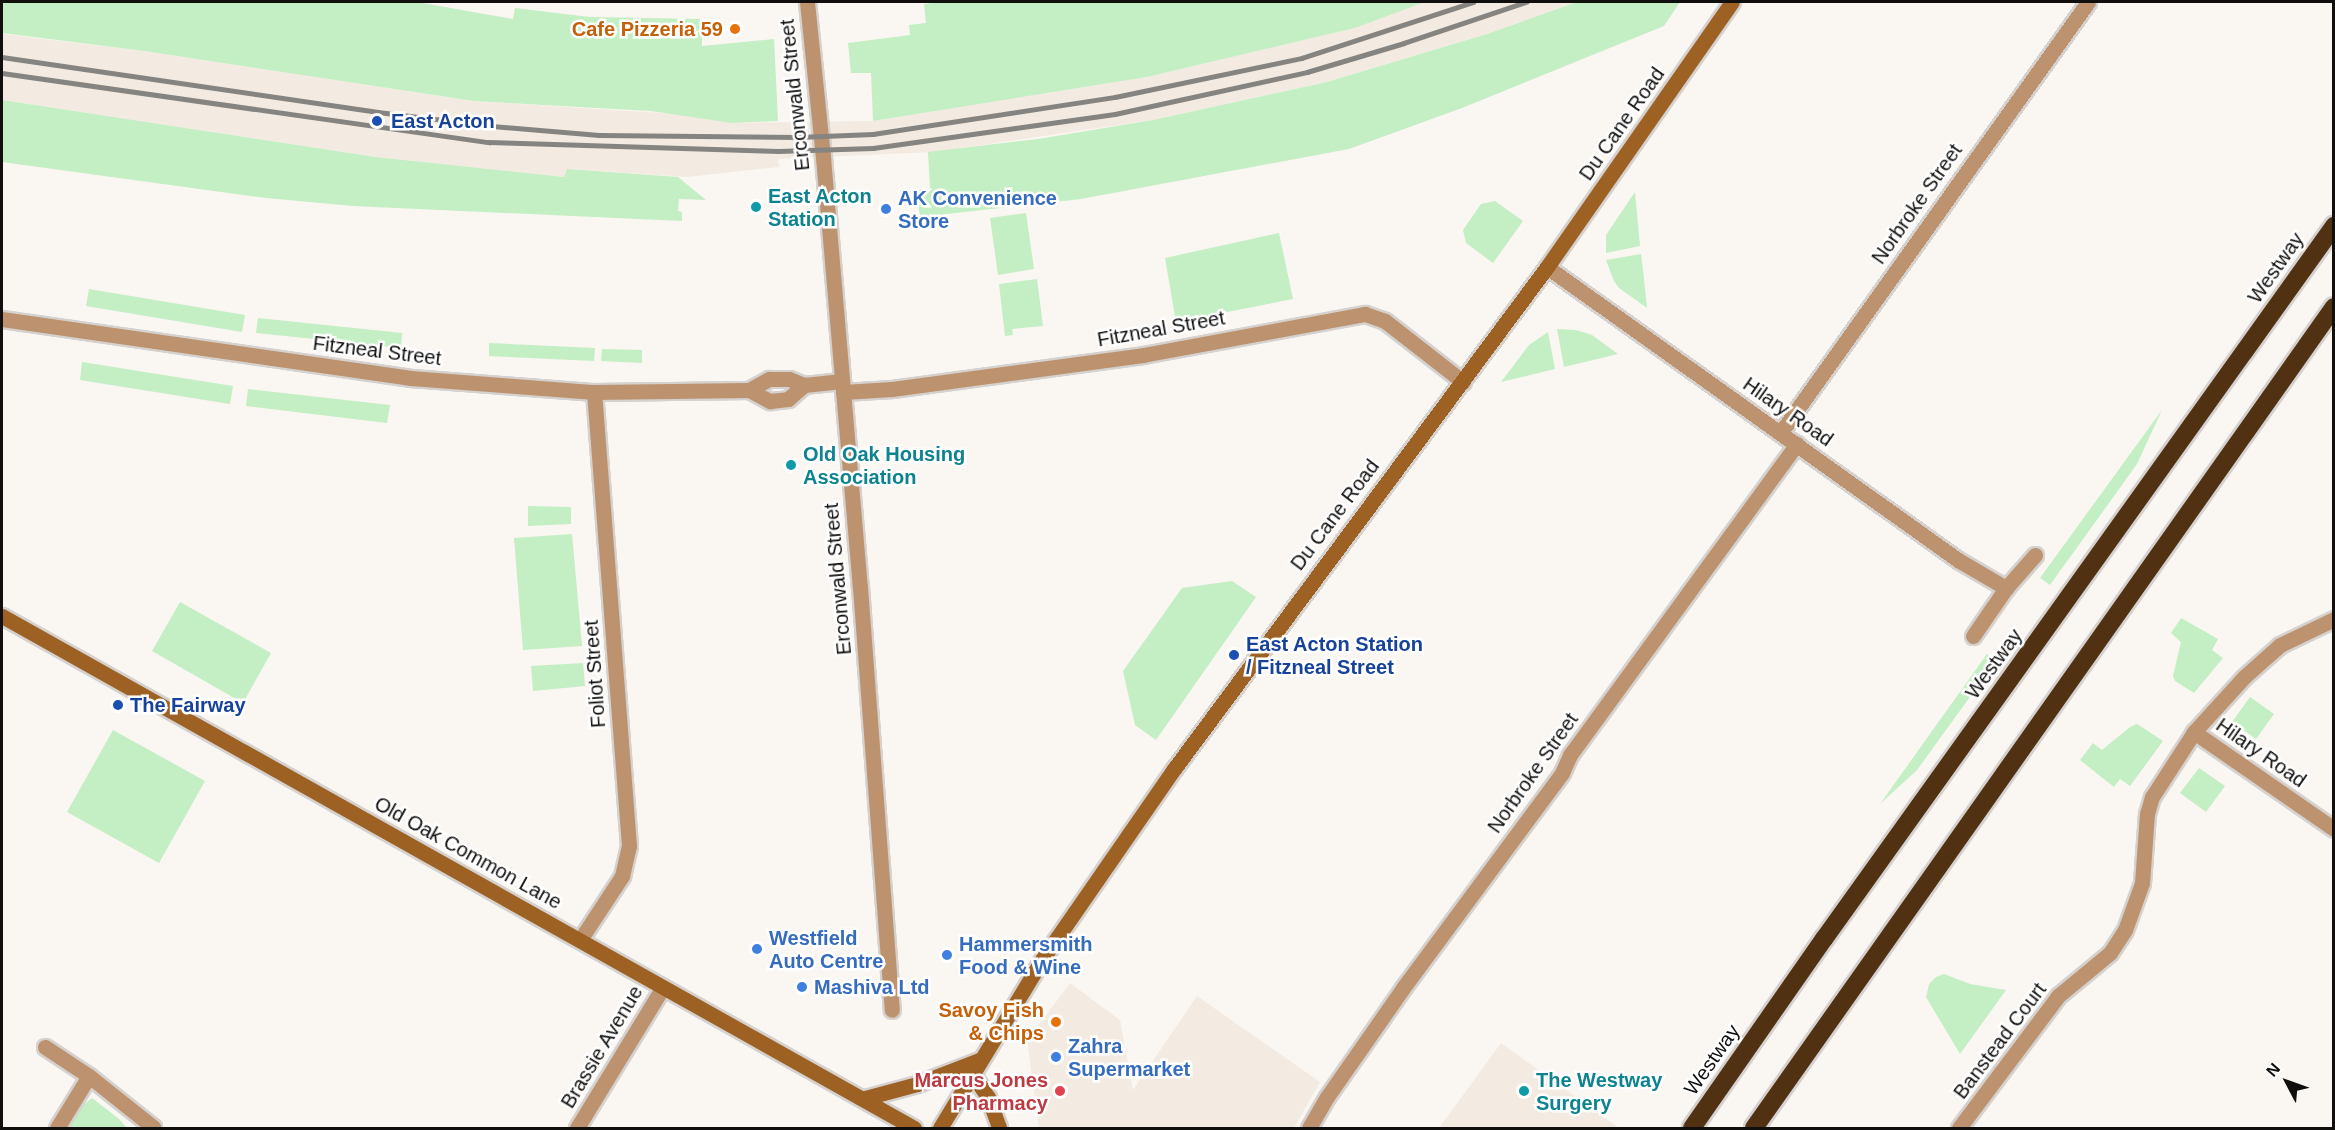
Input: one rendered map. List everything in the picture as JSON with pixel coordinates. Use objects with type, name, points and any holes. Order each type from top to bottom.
[{"type":"highway","name":"Westway","points":[[1692,1128],[2334,226]]},
{"type":"highway","points":[[1754,1128],[2334,307]]},
{"type":"street","name":"Erconwald Street","points":[[807,2],[842,386],[892,1010]]},
{"type":"street","name":"Du Cane Road","points":[[940,1128],[973,1076],[979,1060],[1043,958],[1174,769],[1547,267],[1732,2]]},
{"type":"street","name":"Norbroke Street","points":[[1781,432],[2088,2]]},
{"type":"street","name":"Hilary Road","points":[[1547,267],[1958,560],[2006,588]]},
{"type":"street","name":"Fitzneal Street","points":[[804,385],[892,389],[1143,355],[1365,314],[1385,321],[1463,382]]},
{"type":"street","name":"Fitzneal Street","points":[[2,319],[411,378],[594,392],[749,390]]},
{"type":"street","points":[[769,379],[789,379],[804,385],[789,399],[770,401],[749,390],[769,379]]},
{"type":"street","name":"Foliot Street","points":[[580,940],[622,876],[629,846],[594,392]]},
{"type":"street","name":"Norbroke Street","points":[[1308,1128],[1402,988],[1562,773],[1570,754],[1797,444]]},
{"type":"street","points":[[1973,636],[2006,588],[2035,555]]},
{"type":"street","name":"Old Oak Common Lane","points":[[2,616],[865,1098],[914,1128]]},
{"type":"street","name":"Banstead Court","points":[[1959,1128],[2058,996],[2110,952],[2125,930],[2142,883],[2146,824],[2152,797],[2194,732],[2244,677],[2280,645],[2334,619]]},
{"type":"street","name":"Hilary Road","points":[[2194,732],[2334,829]]},
{"type":"street","name":"Brassie Avenue","points":[[577,1128],[663,987]]},
{"type":"street","points":[[45,1047],[89,1076],[152,1128]]},
{"type":"street","points":[[865,1098],[917,1084],[979,1060]]},
{"type":"street","points":[[57,1128],[89,1076]]},
{"type":"street","points":[[973,1076],[988,1097],[999,1128]]},
{"type":"shaded area","points":[[1425,2],[1577,2],[1487,34],[1327,82],[1153,120],[933,152],[778,159],[779,167],[686,177],[568,169],[564,177],[376,157],[2,100],[2,34],[144,51],[474,101],[727,117],[733,123],[873,121],[1147,77],[1355,28]]},
{"type":"shaded area","points":[[1070,983],[1120,1020],[1133,1090],[1197,996],[1320,1082],[1294,1128],[1039,1128],[1027,1041]]},
{"type":"shaded area","name":"The Westway Surgery","points":[[1501,1043],[1619,1128],[1439,1128]]},
{"type":"green space","points":[[2,2],[417,2],[513,19],[515,8],[590,17],[702,19],[702,46],[774,39],[778,121],[732,123],[651,111],[474,101],[144,51],[2,33]]},
{"type":"green space","points":[[940,2],[1425,2],[1355,28],[1147,77],[873,121],[871,73],[851,73],[848,43],[910,35],[909,25],[926,23],[924,4]]},
{"type":"green space","points":[[1577,2],[1680,2],[1664,26],[1462,108],[1349,149],[1081,199],[920,217],[916,190],[930,188],[928,152],[1038,139],[1153,120],[1327,82],[1487,34]]},
{"type":"green space","points":[[2,100],[376,157],[564,177],[567,169],[678,177],[706,200],[679,199],[678,211],[682,212],[682,221],[353,206],[266,198],[2,162]]},
{"type":"green space","points":[[1635,192],[1640,246],[1606,253],[1606,235]]},
{"type":"green space","points":[[1495,201],[1523,221],[1493,263],[1466,243],[1463,230],[1481,204]]},
{"type":"green space","points":[[1026,213],[1034,269],[998,275],[990,218]]},
{"type":"green space","points":[[1279,233],[1293,299],[1176,322],[1165,258]]},
{"type":"green space","points":[[1641,254],[1647,308],[1619,288],[1606,260]]},
{"type":"green space","points":[[1037,279],[1043,326],[1012,329],[1013,335],[1005,336],[999,284]]},
{"type":"green space","points":[[89,289],[245,315],[242,332],[86,306]]},
{"type":"green space","points":[[258,318],[402,333],[401,348],[256,333]]},
{"type":"green space","points":[[1557,329],[1576,330],[1592,335],[1618,354],[1564,367]]},
{"type":"green space","points":[[1548,332],[1555,369],[1501,382],[1529,345]]},
{"type":"green space","points":[[489,343],[595,348],[594,361],[489,356]]},
{"type":"green space","points":[[602,349],[642,350],[642,363],[601,361]]},
{"type":"green space","points":[[82,362],[233,386],[230,404],[80,380]]},
{"type":"green space","points":[[248,389],[390,405],[387,423],[246,406]]},
{"type":"green space","points":[[2162,410],[2137,464],[2050,585],[2040,578]]},
{"type":"green space","points":[[528,506],[571,507],[571,524],[528,526]]},
{"type":"green space","points":[[572,534],[582,646],[523,650],[514,538]]},
{"type":"green space","points":[[1232,581],[1256,597],[1156,740],[1135,725],[1123,671],[1182,588]]},
{"type":"green space","points":[[180,602],[271,653],[243,703],[152,651]]},
{"type":"green space","points":[[2181,618],[2218,639],[2212,650],[2223,658],[2194,693],[2175,681],[2173,676],[2181,642],[2171,633]]},
{"type":"green space","points":[[1987,654],[1996,661],[1917,770],[1880,804]]},
{"type":"green space","points":[[583,663],[585,686],[533,691],[531,666]]},
{"type":"green space","points":[[2250,697],[2274,714],[2256,739],[2232,722]]},
{"type":"green space","points":[[2137,724],[2163,741],[2130,786],[2120,779],[2114,787],[2080,760],[2093,743],[2102,750]]},
{"type":"green space","points":[[113,730],[205,781],[159,863],[67,812]]},
{"type":"green space","points":[[2199,768],[2225,786],[2206,812],[2180,793]]},
{"type":"green space","points":[[1944,974],[1970,984],[2006,990],[1960,1054],[1926,997],[1929,984],[1936,977]]},
{"type":"green space","points":[[92,1098],[127,1128],[68,1128],[83,1105]]},
{"type":"railway","points":[[2,57],[378,112],[492,126],[599,135],[798,137],[873,134],[1115,97],[1302,58],[1473,2]]},
{"type":"railway","points":[[2,73],[489,142],[778,151],[873,148],[1115,114],[1307,72],[1404,43],[1526,2]]},
{"type":"place","name":"Cafe Pizzeria 59","points":[[735,29]]},
{"type":"place","name":"East Acton","points":[[377,121]]},
{"type":"place","name":"East Acton Station","points":[[756,207]]},
{"type":"place","name":"AK Convenience Store","points":[[886,209]]},
{"type":"place","name":"Old Oak Housing Association","points":[[791,465]]},
{"type":"place","name":"East Acton Station / Fitzneal Street","points":[[1234,655]]},
{"type":"place","name":"The Fairway","points":[[118,705]]},
{"type":"place","name":"Westfield Auto Centre","points":[[757,949]]},
{"type":"place","name":"Hammersmith Food & Wine","points":[[947,955]]},
{"type":"place","name":"Mashiva Ltd","points":[[802,987]]},
{"type":"place","name":"Savoy Fish & Chips","points":[[1056,1022]]},
{"type":"place","name":"Zahra Supermarket","points":[[1056,1057]]},
{"type":"place","name":"Marcus Jones Pharmacy","points":[[1060,1091]]},
{"type":"place","name":"The Westway Surgery","points":[[1524,1091]]}]
